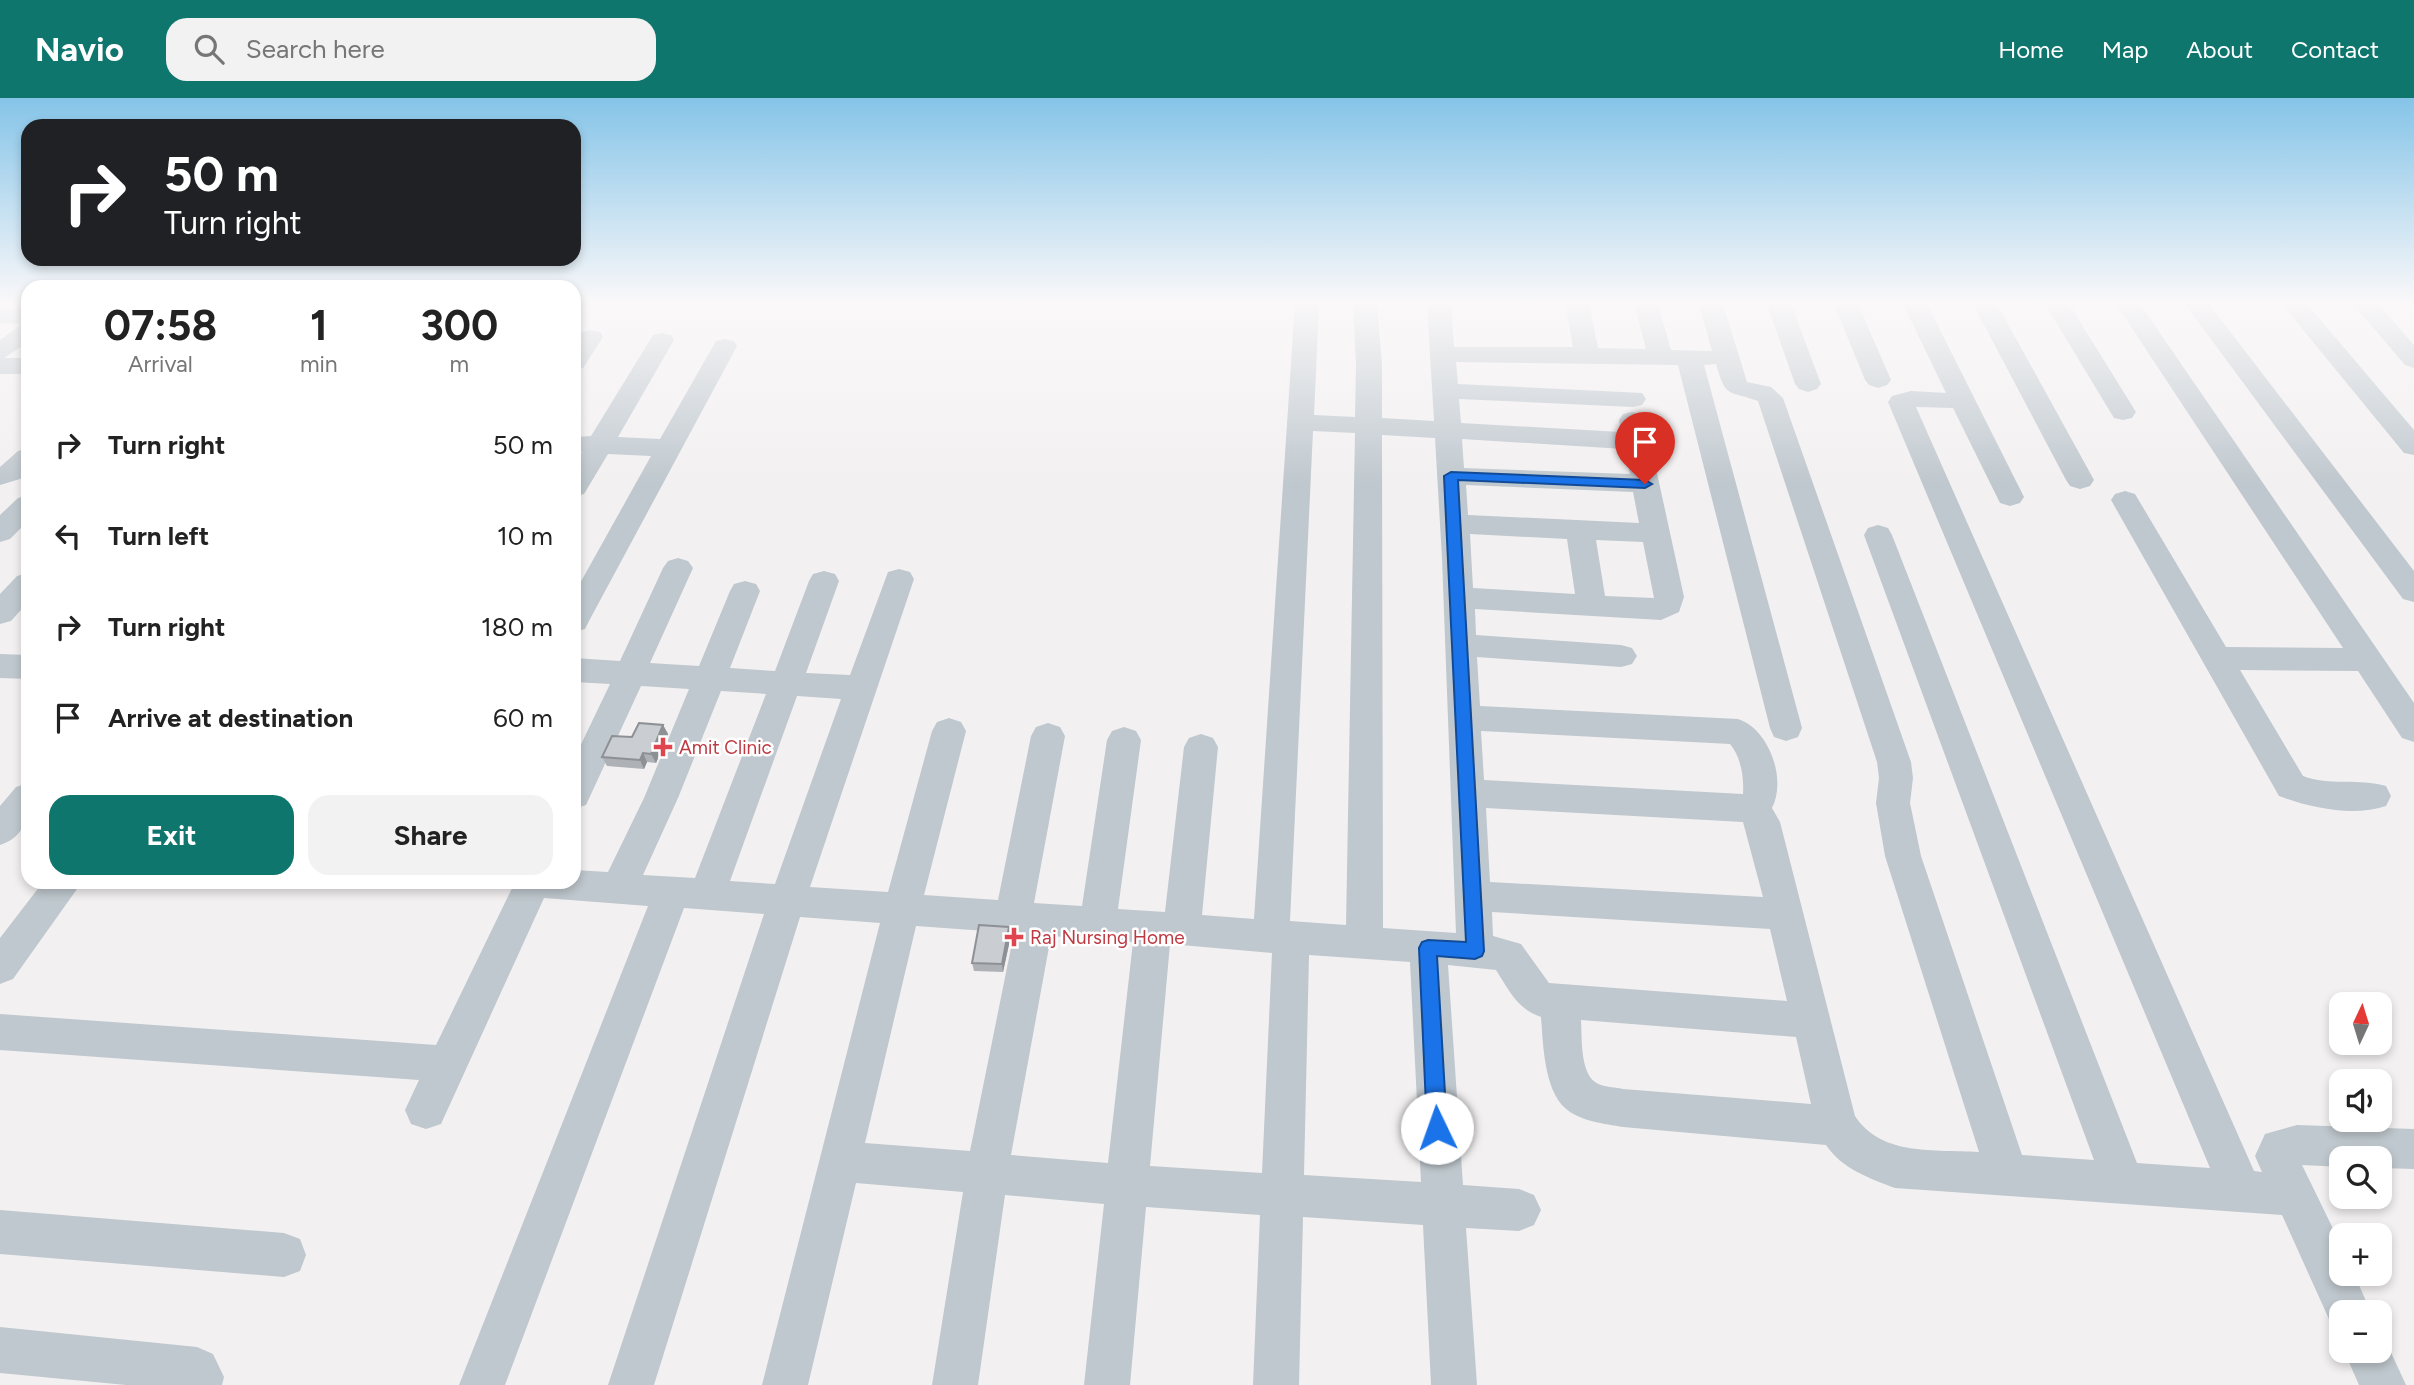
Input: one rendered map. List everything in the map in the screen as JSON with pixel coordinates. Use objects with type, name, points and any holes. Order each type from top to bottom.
[{"type":"street","points":[[581,464],[587,444],[645,364]]},
{"type":"street","points":[[581,608],[715,364]]},
{"type":"street","points":[[1276,1385],[1284,1195],[1281,938],[1304,364]]},
{"type":"street","points":[[1364,943],[1369,364]]},
{"type":"street","points":[[1443,364],[1455,524],[1475,951]]},
{"type":"street","points":[[1677,364],[1786,728]]},
{"type":"street","points":[[1729,364],[1738,389],[1765,393],[1770,398],[1894,762],[1896,778],[1893,803],[1903,856],[2007,1175]]},
{"type":"street","points":[[1801,364],[1808,384]]},
{"type":"street","points":[[1871,364],[1878,380]]},
{"type":"street","points":[[1945,364],[2010,497]]},
{"type":"street","points":[[2017,364],[2080,480]]},
{"type":"street","points":[[2094,364],[2123,412]]},
{"type":"street","points":[[2168,364],[2414,729]]},
{"type":"street","points":[[2241,364],[2414,592]]},
{"type":"street","points":[[2344,364],[2414,447]]},
{"type":"street","points":[[0,366],[21,366]]},
{"type":"street","points":[[1445,391],[1634,420]]},
{"type":"street","points":[[1963,401],[1911,399],[1902,402],[2241,1191]]},
{"type":"street","points":[[1301,422],[1448,430],[1634,420]]},
{"type":"street","points":[[1459,598],[1650,609],[1668,604],[1669,597],[1634,420]]},
{"type":"street","points":[[587,444],[668,448]]},
{"type":"street","points":[[0,476],[10,473],[21,463]]},
{"type":"street","points":[[1451,476],[1645,484]]},
{"type":"street","points":[[2125,500],[2291,786],[2312,794],[2374,796]]},
{"type":"street","points":[[0,532],[21,511]]},
{"type":"street","points":[[1455,524],[1656,533]]},
{"type":"street","points":[[1580,530],[1592,606]]},
{"type":"street","points":[[1878,535],[2124,1184]]},
{"type":"street","points":[[581,780],[678,568]]},
{"type":"street","points":[[631,1385],[787,901],[899,579]]},
{"type":"street","points":[[482,1385],[690,893],[786,684],[824,581]]},
{"type":"street","points":[[0,613],[21,590]]},
{"type":"street","points":[[620,888],[662,798],[745,591]]},
{"type":"street","points":[[1461,645],[1622,656]]},
{"type":"street","points":[[2218,658],[2368,660]]},
{"type":"street","points":[[0,666],[21,667]]},
{"type":"street","points":[[581,671],[861,688]]},
{"type":"street","points":[[1465,719],[1738,732],[1748,742],[1760,782],[1760,797],[1754,810]]},
{"type":"street","points":[[785,1385],[902,909],[949,731]]},
{"type":"street","points":[[955,1385],[1048,736]]},
{"type":"street","points":[[1098,923],[1124,740]]},
{"type":"street","points":[[1107,1385],[1127,1185],[1168,929],[1201,747]]},
{"type":"street","points":[[1468,793],[1754,810],[1763,822],[1838,1126],[1858,1150],[1870,1158],[1895,1167],[2293,1195]]},
{"type":"street","points":[[0,831],[21,806]]},
{"type":"street","points":[[581,885],[1475,951],[1508,956],[1531,992],[1541,1000],[1560,1004],[1812,1021]]},
{"type":"street","points":[[0,967],[59,889]]},
{"type":"street","points":[[426,1110],[531,889]]},
{"type":"street","points":[[1473,896],[1786,914]]},
{"type":"street","points":[[1428,948],[1441,1206],[1454,1385]]},
{"type":"street","points":[[1560,1004],[1567,1069],[1572,1084],[1578,1093],[1594,1102],[1623,1108],[1838,1126]]},
{"type":"street","points":[[0,1032],[448,1064]]},
{"type":"street","points":[[2343,1300],[2276,1156],[2280,1149],[2297,1145],[2414,1149]]},
{"type":"street","points":[[840,1161],[1127,1185],[1519,1210]]},
{"type":"street","points":[[0,1232],[284,1255]]},
{"type":"street","points":[[0,1350],[181,1367],[197,1370],[201,1377],[199,1385]]},
{"type":"street","points":[[2373,1363],[2383,1385]]},
{"type":"building","points":[[639,723],[663,725],[651,754],[643,753],[640,760],[602,757],[612,736],[632,737]]},
{"type":"building","points":[[979,925],[1009,927],[1002,964],[972,963]]},
{"type":"place","name":"Amit Clinic","points":[[663,747]]},
{"type":"place","name":"Raj Nursing Home","points":[[1014,937]]},
{"type":"route","points":[[1437,1128],[1428,948],[1475,951],[1451,476],[1645,484]]}]
